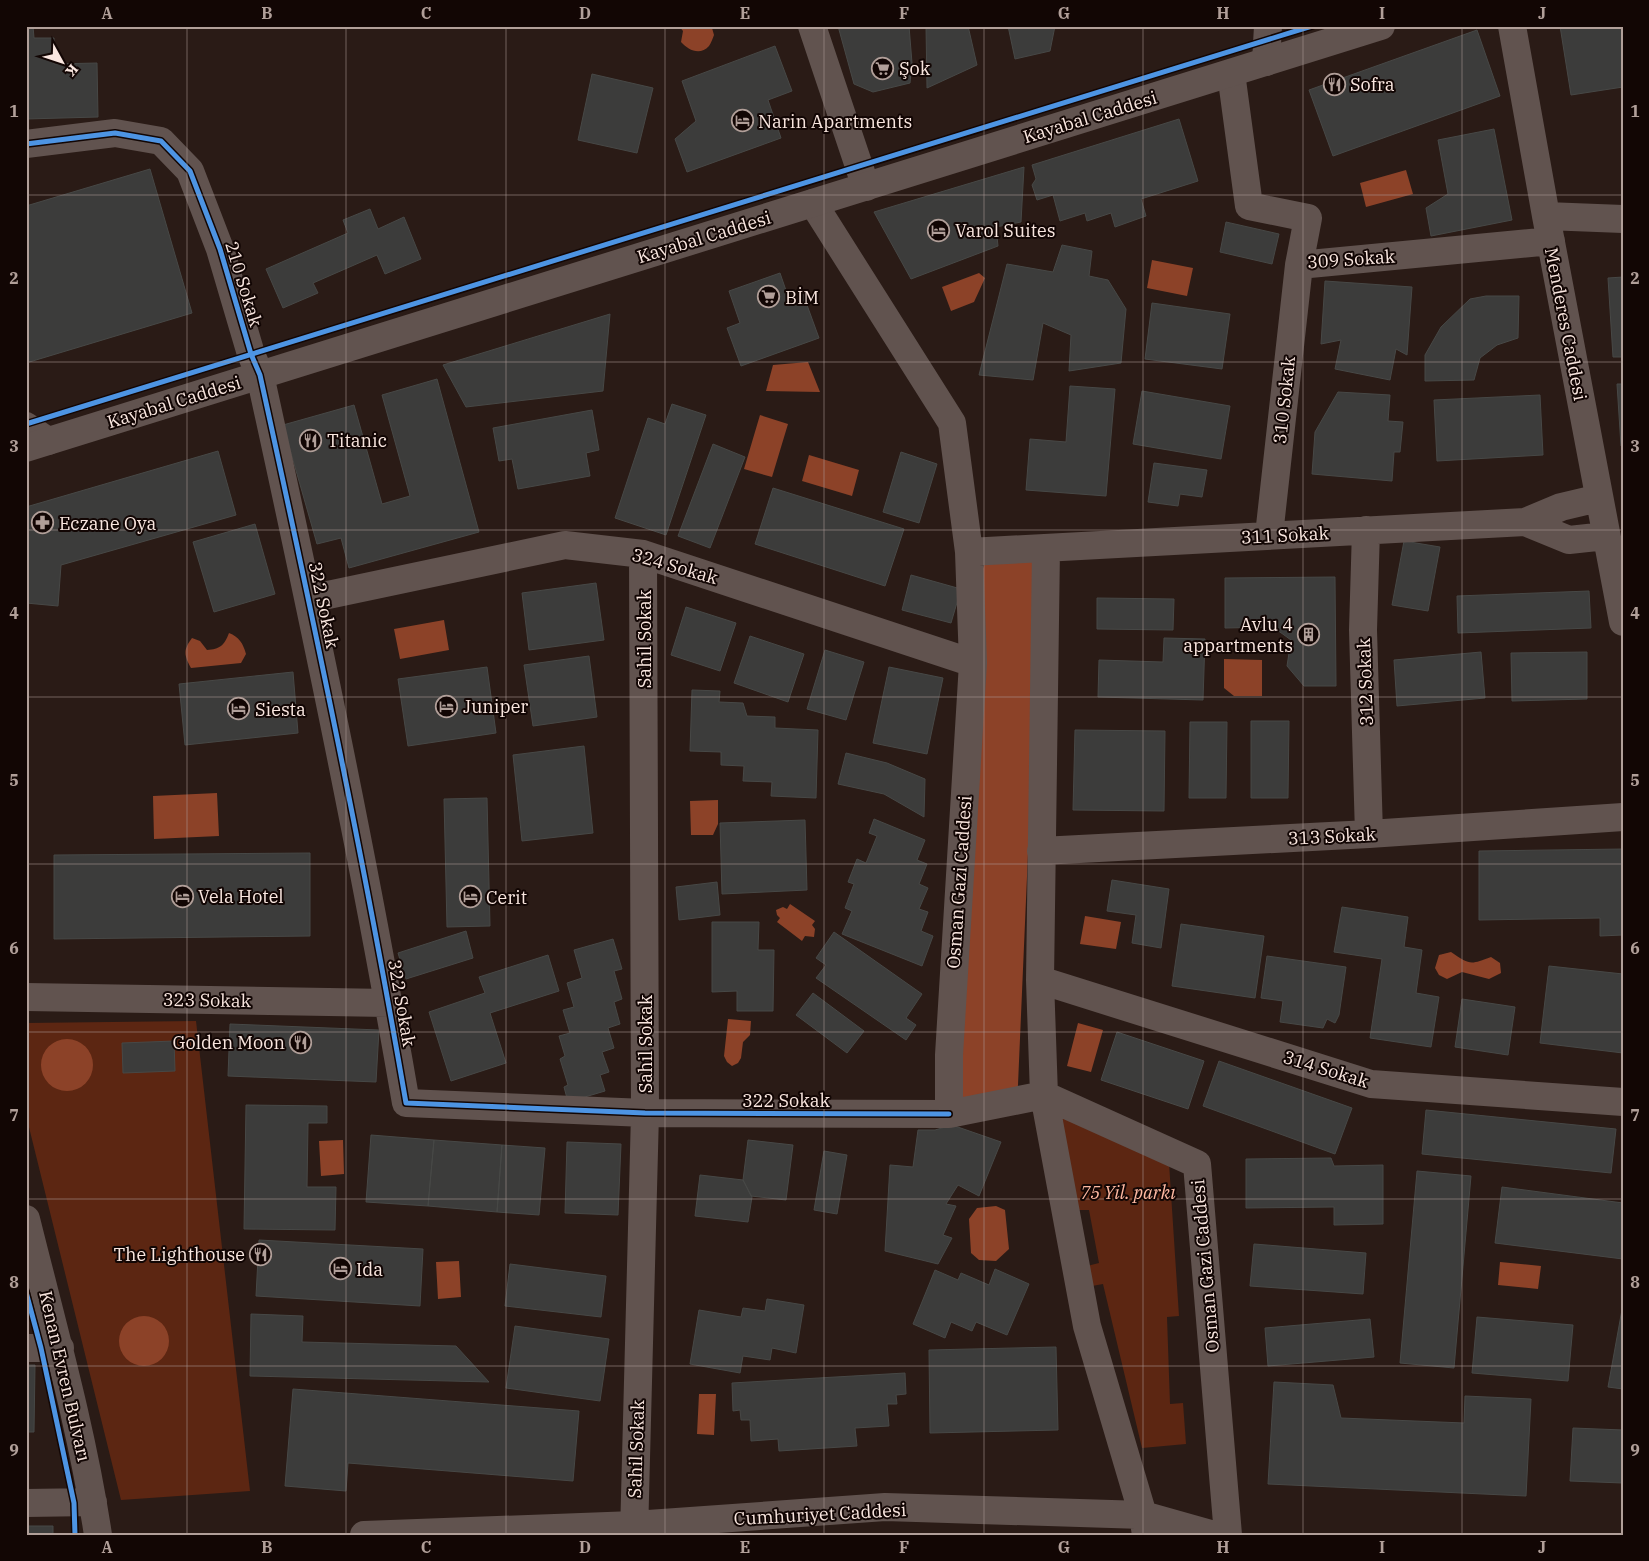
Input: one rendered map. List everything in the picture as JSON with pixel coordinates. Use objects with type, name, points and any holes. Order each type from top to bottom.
[{"type":"street","points":[[812,26],[866,187]]},
{"type":"street","points":[[1266,62],[1268,26]]},
{"type":"street","name":"Kayabal Caddesi","points":[[37,445],[1381,26]]},
{"type":"street","name":"Menderes Caddesi","points":[[1512,26],[1599,498],[1613,549],[1623,622]]},
{"type":"street","name":"309 Sokak","points":[[1231,73],[1249,206],[1308,218],[1299,265],[1548,228],[1623,219]]},
{"type":"street","name":"210 Sokak","points":[[26,144],[114,133],[161,141],[190,171],[220,249],[251,354],[260,375]]},
{"type":"street","name":"Osman Gazi Caddesi","points":[[813,203],[952,423],[969,552],[973,663],[949,1055],[948,1114]]},
{"type":"street","name":"310 Sokak","points":[[1269,535],[1299,265]]},
{"type":"street","name":"322 Sokak","points":[[260,375],[309,599],[406,1103],[645,1113],[948,1114]]},
{"type":"street","points":[[26,426],[37,445]]},
{"type":"street","points":[[1525,522],[1561,507],[1599,498]]},
{"type":"street","points":[[1525,522],[1570,540],[1613,549]]},
{"type":"street","name":"311 Sokak","points":[[969,552],[1525,522]]},
{"type":"street","name":"312 Sokak","points":[[1366,530],[1363,630],[1369,834]]},
{"type":"street","name":"324 Sokak","points":[[309,599],[565,544],[644,554],[973,663]]},
{"type":"street","points":[[1046,549],[1040,980],[1044,1095],[1087,1326],[1144,1525]]},
{"type":"street","name":"Sahil Sokak","points":[[634,1530],[645,1113],[644,554]]},
{"type":"street","name":"313 Sokak","points":[[1041,851],[1369,834],[1623,818]]},
{"type":"street","name":"314 Sokak","points":[[1040,980],[1370,1084],[1623,1102]]},
{"type":"street","name":"323 Sokak","points":[[26,997],[388,1002]]},
{"type":"street","points":[[948,1114],[1044,1095]]},
{"type":"street","name":"Osman Gazi Caddesi","points":[[1044,1095],[1197,1164],[1228,1535]]},
{"type":"street","name":"Kenan Evren Bulvarı","points":[[26,1219],[60,1348],[93,1502],[98,1535]]},
{"type":"street","points":[[26,1348],[60,1348]]},
{"type":"street","points":[[26,1503],[93,1502]]},
{"type":"street","name":"Cumhuriyet Caddesi","points":[[364,1535],[634,1530],[885,1507],[1144,1525],[1214,1535]]},
{"type":"green space","points":[[196,1021],[250,1491],[121,1500],[26,1115],[26,1023]]},
{"type":"green space","name":"75 Yil. parkı","points":[[1061,1116],[1169,1163],[1179,1316],[1167,1317],[1170,1404],[1183,1403],[1186,1444],[1142,1448],[1103,1284],[1092,1286],[1087,1266],[1099,1263],[1089,1210],[1078,1210]]},
{"type":"shaded area","points":[[679,26],[708,26],[712,28],[714,35],[710,45],[702,51],[694,51],[687,47],[681,42],[683,31]]},
{"type":"shaded area","points":[[1406,170],[1413,194],[1366,207],[1360,183]]},
{"type":"shaded area","points":[[1152,260],[1193,268],[1187,296],[1147,288]]},
{"type":"shaded area","points":[[979,273],[985,278],[974,302],[951,311],[942,287]]},
{"type":"shaded area","points":[[808,362],[820,392],[766,391],[773,365]]},
{"type":"shaded area","points":[[760,415],[788,424],[772,477],[744,469]]},
{"type":"shaded area","points":[[809,455],[859,470],[852,496],[802,481]]},
{"type":"shaded area","points":[[444,620],[449,650],[400,659],[394,629]]},
{"type":"shaded area","points":[[229,633],[240,641],[246,654],[241,663],[191,668],[185,653],[192,638],[200,641],[207,650],[211,650],[221,646]]},
{"type":"shaded area","points":[[1224,659],[1262,660],[1262,696],[1234,696],[1224,688]]},
{"type":"shaded area","points":[[217,793],[219,836],[154,839],[153,796]]},
{"type":"shaded area","points":[[718,800],[718,824],[713,835],[691,835],[690,801]]},
{"type":"shaded area","points":[[790,904],[815,921],[812,925],[815,929],[814,937],[805,936],[802,941],[777,922],[780,918],[776,910],[783,907],[787,909]]},
{"type":"shaded area","points":[[1085,916],[1121,922],[1116,949],[1080,944]]},
{"type":"shaded area","points":[[1451,952],[1470,962],[1491,957],[1500,963],[1501,973],[1489,979],[1462,972],[1447,979],[1439,975],[1435,968],[1439,955]]},
{"type":"shaded area","points":[[728,1019],[751,1021],[750,1035],[743,1042],[741,1058],[738,1063],[732,1066],[724,1056]]},
{"type":"shaded area","points":[[1078,1023],[1103,1030],[1091,1072],[1067,1066]]},
{"type":"shaded area","points":[[62,1039],[72,1039],[82,1043],[89,1050],[93,1065],[89,1080],[82,1087],[72,1091],[62,1091],[52,1087],[45,1080],[41,1070],[41,1060],[45,1050],[52,1043]]},
{"type":"shaded area","points":[[343,1140],[344,1174],[321,1176],[319,1141]]},
{"type":"shaded area","points":[[996,1206],[1005,1210],[1009,1249],[996,1261],[979,1260],[971,1253],[969,1219],[977,1208]]},
{"type":"shaded area","points":[[459,1261],[461,1297],[438,1299],[436,1262]]},
{"type":"shaded area","points":[[1500,1262],[1541,1266],[1538,1289],[1498,1285]]},
{"type":"shaded area","points":[[144,1316],[158,1320],[165,1327],[169,1341],[165,1355],[158,1362],[144,1366],[130,1362],[123,1355],[119,1341],[123,1327],[130,1320]]},
{"type":"shaded area","points":[[699,1394],[716,1394],[714,1435],[697,1434]]},
{"type":"building","points":[[26,26],[33,26],[34,38],[54,38],[54,64],[97,63],[98,117],[26,119]]},
{"type":"building","points":[[838,26],[909,26],[912,63],[910,83],[873,92],[854,84]]},
{"type":"building","points":[[926,26],[968,26],[977,65],[927,88]]},
{"type":"building","points":[[1008,26],[1055,26],[1050,51],[1015,59]]},
{"type":"building","points":[[1560,26],[1622,26],[1623,87],[1571,95]]},
{"type":"building","points":[[1477,30],[1500,96],[1333,156],[1309,90]]},
{"type":"building","points":[[775,46],[792,91],[768,100],[781,138],[687,172],[675,139],[696,121],[682,81]]},
{"type":"building","points":[[592,74],[653,88],[637,153],[578,140]]},
{"type":"building","points":[[1179,119],[1198,181],[1141,199],[1146,216],[1115,227],[1111,213],[1087,221],[1085,213],[1060,221],[1053,195],[1037,200],[1032,185],[1036,179],[1032,165]]},
{"type":"building","points":[[1494,129],[1512,220],[1431,236],[1426,208],[1448,194],[1438,140]]},
{"type":"building","points":[[1024,167],[1021,222],[996,227],[998,246],[911,279],[874,212]]},
{"type":"building","points":[[150,169],[192,313],[26,363],[26,206]]},
{"type":"building","points":[[370,209],[378,229],[404,217],[421,259],[385,274],[377,255],[313,283],[318,293],[283,308],[266,269],[348,233],[343,220]]},
{"type":"building","points":[[1226,222],[1279,234],[1272,264],[1220,252]]},
{"type":"building","points":[[1062,245],[1092,251],[1089,276],[1108,280],[1126,309],[1121,363],[1069,371],[1071,335],[1043,323],[1033,380],[979,375],[1007,264],[1053,272]]},
{"type":"building","points":[[780,273],[791,305],[803,294],[819,338],[741,366],[727,328],[740,323],[729,291]]},
{"type":"building","points":[[1623,277],[1623,357],[1613,357],[1608,278]]},
{"type":"building","points":[[1325,281],[1412,287],[1407,355],[1396,349],[1390,380],[1335,369],[1341,340],[1321,344]]},
{"type":"building","points":[[1486,296],[1519,296],[1518,338],[1497,345],[1480,358],[1474,380],[1425,381],[1425,355],[1441,327],[1470,299]]},
{"type":"building","points":[[1152,303],[1230,314],[1222,369],[1145,359]]},
{"type":"building","points":[[610,314],[603,391],[466,407],[443,365]]},
{"type":"building","points":[[437,379],[479,532],[349,568],[341,538],[317,544],[283,425],[354,405],[382,504],[410,496],[382,395]]},
{"type":"building","points":[[1617,384],[1623,384],[1623,446],[1621,446]]},
{"type":"building","points":[[1070,386],[1115,389],[1106,496],[1026,490],[1030,439],[1066,442]]},
{"type":"building","points":[[1142,391],[1230,406],[1221,459],[1133,444]]},
{"type":"building","points":[[1338,392],[1390,395],[1388,421],[1403,422],[1400,452],[1394,452],[1392,481],[1312,474],[1315,432]]},
{"type":"building","points":[[1540,395],[1543,455],[1437,461],[1434,400]]},
{"type":"building","points":[[672,404],[706,415],[666,535],[615,518],[648,418],[665,424]]},
{"type":"building","points":[[592,410],[599,450],[586,453],[590,476],[518,489],[512,459],[499,461],[493,428]]},
{"type":"building","points":[[713,444],[745,457],[710,548],[678,536]]},
{"type":"building","points":[[218,451],[236,515],[61,565],[58,606],[26,603],[26,507]]},
{"type":"building","points":[[901,452],[937,464],[919,523],[883,512]]},
{"type":"building","points":[[1154,463],[1207,470],[1202,497],[1180,494],[1178,506],[1148,502]]},
{"type":"building","points":[[773,488],[904,529],[885,586],[755,544]]},
{"type":"building","points":[[255,524],[275,594],[214,612],[193,542]]},
{"type":"building","points":[[1404,541],[1440,547],[1428,611],[1392,605]]},
{"type":"building","points":[[911,575],[961,589],[951,623],[902,610]]},
{"type":"building","name":"Avlu 4 appartments","points":[[1335,577],[1336,686],[1304,686],[1287,666],[1291,640],[1273,627],[1225,628],[1225,578]]},
{"type":"building","points":[[596,583],[604,640],[529,650],[522,593]]},
{"type":"building","points":[[1589,591],[1591,628],[1458,633],[1457,596]]},
{"type":"building","points":[[1097,598],[1174,599],[1173,630],[1097,629]]},
{"type":"building","points":[[686,607],[736,623],[720,671],[671,655]]},
{"type":"building","points":[[750,636],[804,654],[788,702],[734,683]]},
{"type":"building","points":[[1164,638],[1205,639],[1203,700],[1098,697],[1099,660],[1163,662]]},
{"type":"building","points":[[825,650],[864,662],[846,720],[807,709]]},
{"type":"building","points":[[1481,652],[1485,698],[1397,706],[1394,660]]},
{"type":"building","points":[[1587,652],[1587,699],[1512,701],[1511,653]]},
{"type":"building","points":[[589,656],[597,717],[533,726],[524,665]]},
{"type":"building","name":"Juniper","points":[[487,667],[496,733],[408,746],[398,679]]},
{"type":"building","points":[[889,667],[943,678],[927,754],[873,743]]},
{"type":"building","name":"Siesta","points":[[293,672],[298,733],[185,745],[179,684]]},
{"type":"building","points":[[692,690],[720,691],[719,702],[743,703],[747,716],[775,717],[775,728],[818,730],[816,798],[771,796],[772,782],[743,781],[744,766],[721,765],[721,752],[690,751]]},
{"type":"building","points":[[1251,721],[1289,721],[1288,798],[1251,798]]},
{"type":"building","points":[[1190,722],[1227,722],[1226,798],[1189,798]]},
{"type":"building","points":[[1075,730],[1165,731],[1164,811],[1073,810]]},
{"type":"building","points":[[584,746],[593,833],[522,841],[513,755]]},
{"type":"building","points":[[846,753],[887,763],[925,779],[924,817],[884,794],[838,784]]},
{"type":"building","points":[[487,798],[490,926],[447,927],[444,799]]},
{"type":"building","points":[[874,819],[925,840],[917,860],[927,864],[919,884],[928,888],[919,909],[928,912],[921,931],[933,936],[922,966],[842,934],[852,911],[845,908],[854,884],[848,882],[857,859],[866,863],[877,836],[869,833]]},
{"type":"building","points":[[805,820],[807,890],[722,894],[720,823]]},
{"type":"building","points":[[1623,849],[1623,935],[1600,936],[1600,918],[1479,920],[1479,851]]},
{"type":"building","name":"Vela Hotel","points":[[310,853],[310,936],[54,939],[54,855]]},
{"type":"building","points":[[1112,880],[1169,889],[1161,948],[1132,943],[1136,915],[1107,911]]},
{"type":"building","points":[[717,882],[720,915],[679,920],[676,887]]},
{"type":"building","points":[[1342,907],[1408,917],[1404,947],[1422,950],[1416,993],[1439,997],[1431,1047],[1370,1038],[1382,959],[1334,952]]},
{"type":"building","points":[[712,922],[759,922],[758,950],[774,950],[773,1011],[737,1011],[737,991],[712,992]]},
{"type":"building","points":[[1181,924],[1264,936],[1255,998],[1172,986]]},
{"type":"building","points":[[466,931],[473,958],[406,979],[398,953]]},
{"type":"building","points":[[834,932],[922,994],[906,1018],[916,1025],[906,1040],[816,978],[826,965],[816,958]]},
{"type":"building","points":[[613,939],[622,969],[614,971],[622,999],[614,1002],[620,1024],[608,1028],[614,1048],[602,1052],[609,1072],[600,1075],[605,1091],[568,1102],[564,1087],[568,1085],[560,1059],[565,1056],[559,1036],[570,1033],[563,1010],[574,1007],[567,983],[582,978],[574,950]]},
{"type":"building","points":[[548,955],[559,991],[490,1013],[506,1063],[451,1081],[429,1012],[485,993],[479,977]]},
{"type":"building","points":[[1267,956],[1346,967],[1339,1015],[1335,1023],[1327,1019],[1323,1028],[1280,1022],[1283,1001],[1261,998]]},
{"type":"building","points":[[1549,966],[1623,974],[1623,1053],[1540,1043]]},
{"type":"building","points":[[813,993],[864,1031],[847,1053],[796,1015]]},
{"type":"building","points":[[1462,999],[1515,1007],[1508,1055],[1455,1047]]},
{"type":"building","points":[[230,1024],[379,1030],[376,1082],[228,1076]]},
{"type":"building","points":[[1117,1032],[1204,1061],[1188,1109],[1101,1080]]},
{"type":"building","points":[[174,1041],[175,1071],[123,1073],[122,1043]]},
{"type":"building","points":[[1219,1061],[1352,1108],[1335,1154],[1203,1106]]},
{"type":"building","points":[[246,1105],[327,1106],[327,1123],[308,1123],[307,1187],[336,1187],[335,1230],[244,1229]]},
{"type":"building","points":[[1426,1110],[1616,1129],[1611,1173],[1422,1154]]},
{"type":"building","points":[[952,1125],[1001,1142],[979,1196],[958,1185],[946,1204],[956,1206],[943,1235],[952,1238],[938,1264],[885,1251],[890,1165],[913,1167],[918,1130],[935,1130]]},
{"type":"building","points":[[371,1135],[434,1140],[428,1206],[366,1202]]},
{"type":"building","points":[[434,1140],[502,1145],[497,1212],[428,1206]]},
{"type":"building","points":[[748,1140],[793,1145],[786,1200],[751,1196],[743,1180]]},
{"type":"building","points":[[567,1142],[621,1144],[618,1215],[565,1213]]},
{"type":"building","points":[[502,1145],[545,1148],[539,1215],[497,1212]]},
{"type":"building","points":[[824,1151],[847,1155],[837,1214],[814,1210]]},
{"type":"building","points":[[1331,1158],[1334,1166],[1383,1165],[1383,1224],[1334,1225],[1334,1207],[1246,1208],[1246,1159]]},
{"type":"building","points":[[1417,1171],[1471,1176],[1454,1368],[1400,1363]]},
{"type":"building","points":[[700,1175],[743,1180],[752,1197],[748,1222],[695,1216]]},
{"type":"building","points":[[1502,1187],[1623,1203],[1623,1259],[1495,1243]]},
{"type":"building","points":[[259,1240],[423,1249],[420,1306],[256,1296]]},
{"type":"building","points":[[1254,1244],[1366,1253],[1363,1294],[1250,1286]]},
{"type":"building","points":[[510,1264],[606,1276],[601,1317],[505,1306]]},
{"type":"building","points":[[995,1269],[1029,1284],[1007,1335],[976,1322],[972,1331],[951,1322],[945,1338],[913,1324],[935,1270],[958,1280],[961,1273],[989,1285]]},
{"type":"building","points":[[767,1299],[804,1305],[796,1353],[772,1348],[770,1360],[743,1356],[740,1373],[690,1364],[699,1310],[741,1317],[743,1308],[765,1311]]},
{"type":"building","points":[[1623,1304],[1623,1389],[1608,1387]]},
{"type":"building","points":[[251,1314],[303,1316],[302,1342],[456,1346],[489,1382],[250,1376]]},
{"type":"building","points":[[1477,1317],[1573,1325],[1568,1381],[1472,1373]]},
{"type":"building","points":[[1370,1319],[1374,1357],[1268,1366],[1265,1328]]},
{"type":"building","points":[[515,1326],[609,1339],[600,1401],[506,1388]]},
{"type":"building","points":[[1056,1347],[1058,1430],[930,1433],[929,1350]]},
{"type":"building","points":[[26,1365],[35,1365],[34,1432],[26,1432]]},
{"type":"building","points":[[905,1373],[906,1394],[896,1395],[897,1404],[887,1404],[889,1426],[855,1428],[857,1446],[779,1451],[778,1439],[751,1441],[750,1420],[741,1420],[740,1410],[733,1411],[732,1383]]},
{"type":"building","points":[[1274,1382],[1333,1385],[1341,1418],[1464,1423],[1465,1396],[1531,1399],[1526,1496],[1268,1484]]},
{"type":"building","points":[[293,1389],[579,1411],[573,1481],[348,1463],[346,1491],[285,1486]]},
{"type":"building","points":[[1573,1428],[1623,1430],[1623,1483],[1570,1481]]},
{"type":"building","points":[[26,1526],[53,1526],[53,1535],[26,1535]]},
{"type":"waterway","points":[[989,1084],[1011,576]]},
{"type":"cycle path","points":[[26,424],[1312,26]]},
{"type":"cycle path","points":[[26,144],[115,133],[161,141],[190,171],[220,249],[251,354],[260,375],[337,738],[373,920],[406,1103],[645,1113],[949,1114]]},
{"type":"cycle path","points":[[26,1292],[41,1348],[74,1503],[75,1535]]},
{"type":"place","name":"Şok","points":[[883,68]]},
{"type":"place","name":"Sofra","points":[[1334,84]]},
{"type":"place","name":"Narin Apartments","points":[[742,121]]},
{"type":"place","name":"Varol Suites","points":[[939,230]]},
{"type":"place","name":"BİM","points":[[769,297]]},
{"type":"place","name":"Titanic","points":[[311,440]]},
{"type":"place","name":"Eczane Oya","points":[[43,523]]},
{"type":"place","name":"Avlu 4 appartments","points":[[1309,634]]},
{"type":"place","name":"Juniper","points":[[447,706]]},
{"type":"place","name":"Siesta","points":[[239,709]]},
{"type":"place","name":"Vela Hotel","points":[[182,896]]},
{"type":"place","name":"Cerit","points":[[470,897]]},
{"type":"place","name":"Golden Moon","points":[[301,1042]]},
{"type":"place","name":"The Lighthouse","points":[[261,1254]]},
{"type":"place","name":"Ida","points":[[340,1269]]}]
